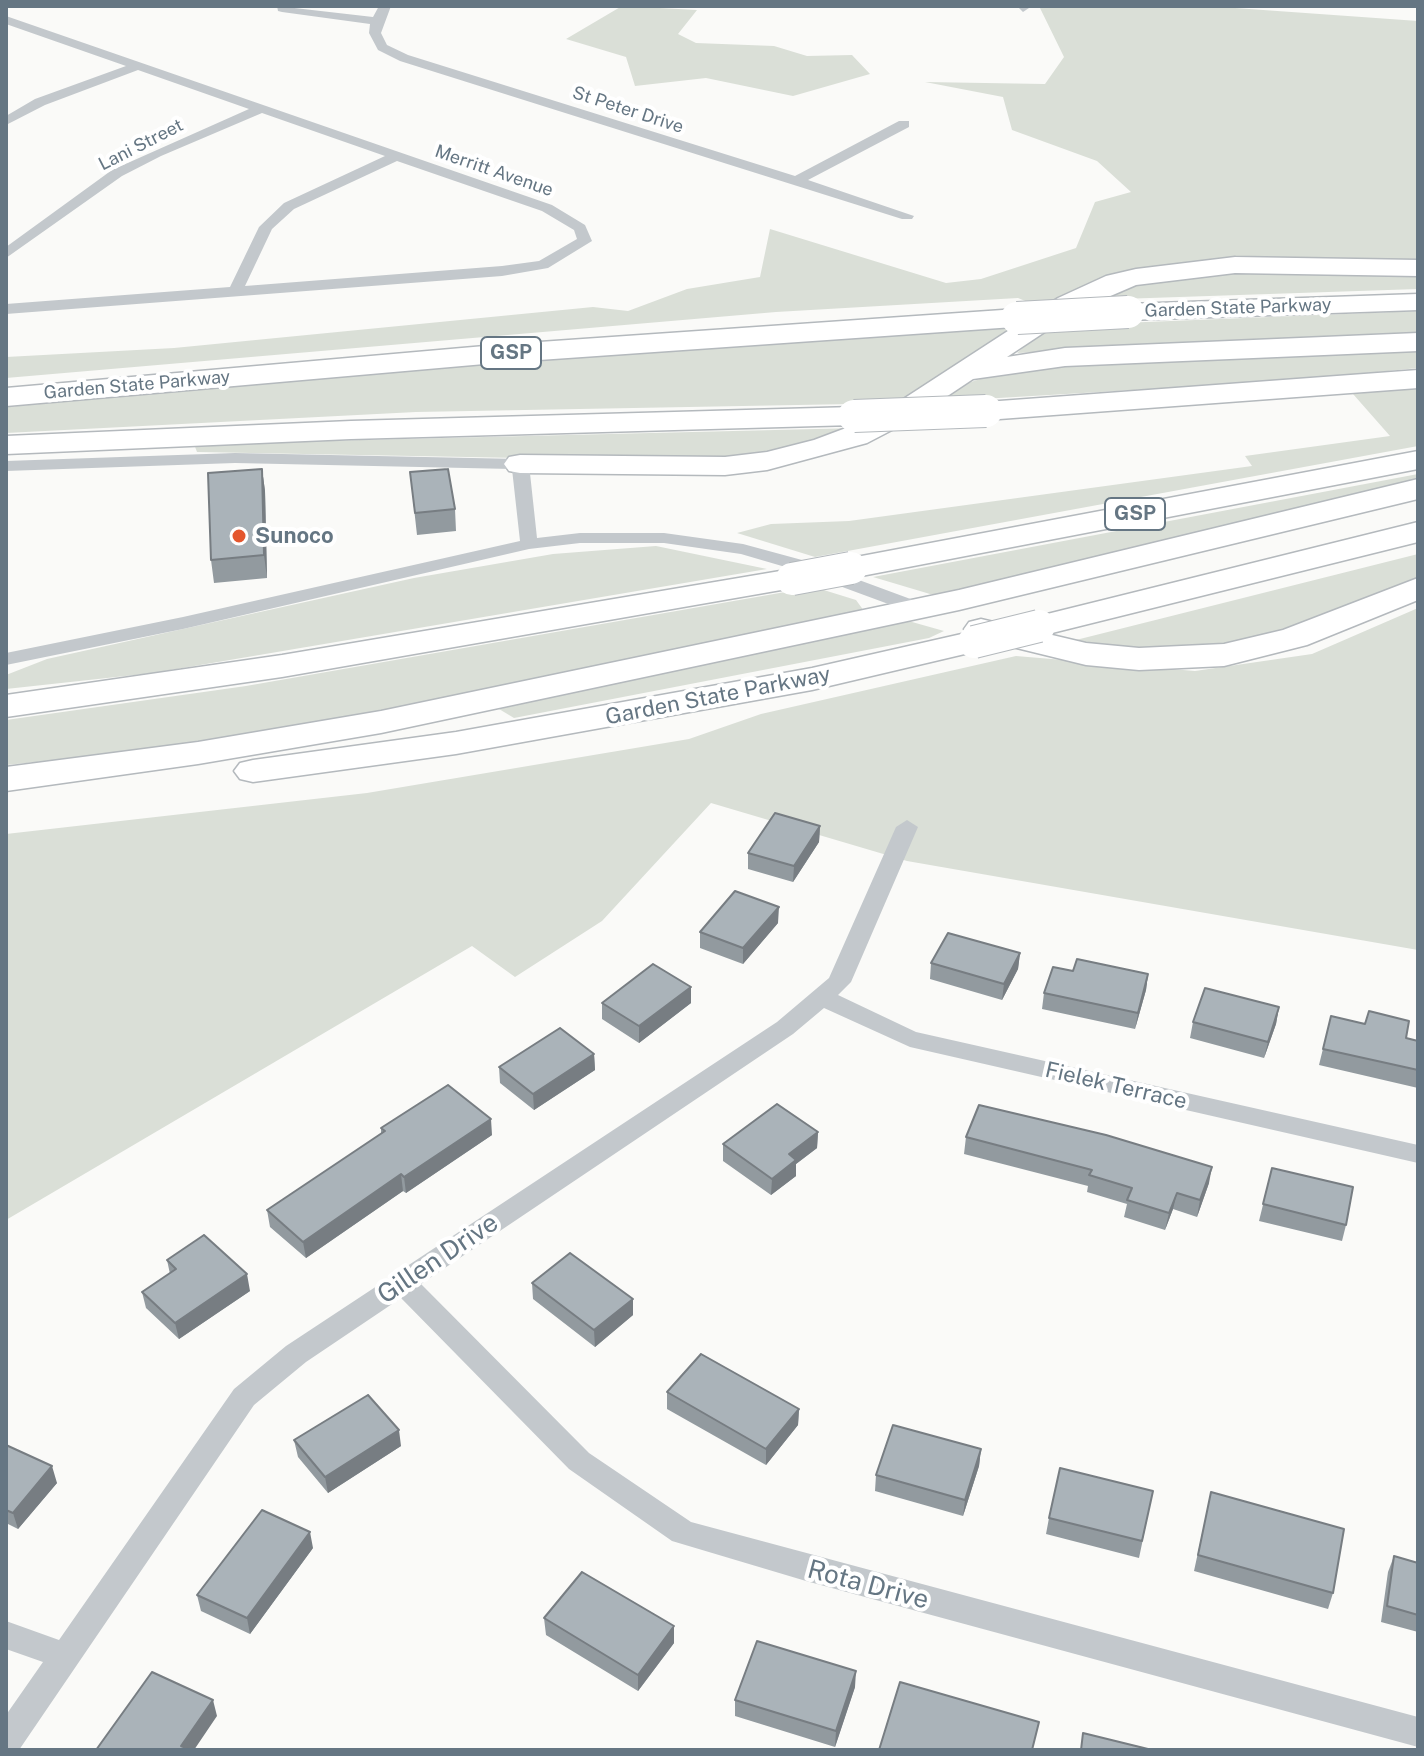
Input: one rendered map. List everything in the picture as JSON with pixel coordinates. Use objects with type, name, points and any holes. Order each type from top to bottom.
[{"type":"highway","points":[[520,464],[678,468],[767,461],[816,450],[856,436],[902,413],[1068,304],[1136,277],[1235,265],[1418,268]]},
{"type":"highway","name":"Garden State Parkway","points":[[6,397],[510,353],[1017,318],[1418,302]]},
{"type":"highway","points":[[948,382],[1006,365],[1065,357],[1418,342]]},
{"type":"highway","points":[[6,445],[199,435],[986,411],[1181,399],[1418,379]]},
{"type":"highway","name":"GSP","points":[[6,706],[297,664],[792,579],[1418,460]]},
{"type":"highway","points":[[6,779],[320,734],[984,594],[1418,489]]},
{"type":"highway","name":"Garden State Parkway","points":[[6,797],[269,770],[534,731],[812,679],[1418,532]]},
{"type":"highway","points":[[917,608],[986,631],[1062,650],[1114,657],[1170,659],[1224,655],[1271,645],[1418,588]]},
{"type":"street","points":[[282,8],[377,21],[385,6]]},
{"type":"street","name":"St Peter Drive","points":[[377,21],[375,33],[382,47],[404,58],[907,216]]},
{"type":"street","name":"Merritt Avenue","points":[[6,309],[445,276],[543,265],[585,241],[580,228],[556,212],[9,23]]},
{"type":"street","points":[[6,121],[40,102],[138,66]]},
{"type":"street","name":"Lani Street","points":[[6,254],[117,173],[156,153],[261,109]]},
{"type":"street","points":[[795,182],[904,124]]},
{"type":"street","points":[[235,292],[266,227],[289,206],[396,156]]},
{"type":"street","points":[[6,466],[235,458],[520,464],[529,544]]},
{"type":"street","points":[[6,659],[171,626],[529,544],[580,538],[635,537],[717,544],[795,564],[917,608]]},
{"type":"street","name":"Gillen Drive","points":[[6,1742],[244,1397],[296,1354],[785,1028],[839,982],[907,827]]},
{"type":"street","name":"Fielek Terrace","points":[[821,997],[910,1039],[1418,1154]]},
{"type":"street","name":"Rota Drive","points":[[403,1283],[579,1461],[682,1532],[1418,1732]]},
{"type":"street","points":[[6,1635],[65,1656]]},
{"type":"shaded area","points":[[622,6],[697,10],[678,34],[696,43],[774,46],[807,56],[852,55],[870,74],[793,96],[706,78],[635,86],[626,57],[566,39]]},
{"type":"shaded area","points":[[1039,6],[1207,6],[1418,21],[1418,263],[1177,267],[1061,302],[1030,303],[1018,298],[776,312],[6,378],[6,357],[174,348],[593,307],[628,311],[687,289],[760,277],[770,229],[946,283],[981,279],[1076,248],[1095,202],[1131,192],[1097,161],[1012,130],[1003,97],[925,82],[1045,84],[1064,57]]},
{"type":"shaded area","points":[[1245,268],[1418,271],[1418,289],[1090,300],[1117,286]]},
{"type":"shaded area","points":[[1418,311],[1418,336],[1017,353],[1047,326]]},
{"type":"shaded area","points":[[1021,327],[906,403],[416,412],[6,433],[6,407],[633,351]]},
{"type":"shaded area","points":[[1418,347],[1418,368],[1286,381],[931,402],[953,388],[995,374],[1054,363]]},
{"type":"shaded area","points":[[1418,388],[1418,446],[815,557],[737,533],[771,524],[849,521],[1252,466],[1245,456],[1390,436],[1353,394]]},
{"type":"shaded area","points":[[858,428],[754,457],[683,461],[197,452],[194,444]]},
{"type":"shaded area","points":[[1418,474],[1418,481],[954,597],[930,594],[873,577]]},
{"type":"shaded area","points":[[656,546],[767,569],[153,673],[6,689],[6,675],[47,659],[414,578],[553,554]]},
{"type":"shaded area","points":[[1418,554],[1418,582],[1285,635],[1183,653],[1060,644]]},
{"type":"shaded area","points":[[814,587],[856,600],[864,611],[325,728],[6,765],[6,720],[246,686]]},
{"type":"shaded area","points":[[1418,608],[1418,950],[907,861],[711,803],[602,921],[515,977],[472,946],[6,1220],[6,834],[367,793],[689,739],[761,714],[1016,656],[1195,671],[1312,654]]},
{"type":"shaded area","points":[[905,620],[944,631],[929,638],[514,718],[499,709]]},
{"type":"building","name":"Sunoco","points":[[262,469],[264,555],[211,560],[208,473]]},
{"type":"building","points":[[448,469],[455,509],[415,513],[410,472]]},
{"type":"building","points":[[775,813],[820,826],[794,866],[748,853]]},
{"type":"building","points":[[735,891],[779,907],[743,948],[700,932]]},
{"type":"building","points":[[948,933],[1020,953],[1004,984],[931,963]]},
{"type":"building","points":[[1077,959],[1148,974],[1138,1013],[1044,993],[1053,967],[1073,971]]},
{"type":"building","points":[[653,964],[691,987],[639,1026],[602,1003]]},
{"type":"building","points":[[1205,988],[1279,1007],[1268,1042],[1193,1022]]},
{"type":"building","points":[[1369,1011],[1409,1021],[1406,1038],[1418,1041],[1418,1070],[1323,1049],[1331,1016],[1365,1024]]},
{"type":"building","points":[[560,1028],[594,1054],[533,1094],[499,1067]]},
{"type":"building","points":[[448,1085],[491,1119],[404,1177],[401,1174],[303,1242],[267,1210],[385,1131],[381,1128]]},
{"type":"building","points":[[777,1104],[818,1132],[789,1154],[796,1160],[772,1179],[723,1144]]},
{"type":"building","points":[[979,1105],[1106,1135],[1212,1167],[1200,1200],[1177,1193],[1169,1213],[1127,1200],[1132,1188],[1089,1175],[1092,1170],[966,1137]]},
{"type":"building","points":[[1272,1168],[1353,1187],[1346,1225],[1263,1204]]},
{"type":"building","points":[[204,1235],[247,1274],[175,1323],[142,1292],[176,1269],[167,1260]]},
{"type":"building","points":[[570,1253],[633,1299],[594,1330],[532,1283]]},
{"type":"building","points":[[701,1354],[799,1409],[766,1449],[667,1392]]},
{"type":"building","points":[[368,1395],[399,1430],[325,1477],[294,1440]]},
{"type":"building","points":[[893,1425],[981,1449],[965,1500],[876,1475]]},
{"type":"building","points":[[6,1445],[52,1466],[13,1513],[6,1510]]},
{"type":"building","points":[[1060,1468],[1153,1491],[1142,1541],[1049,1518]]},
{"type":"building","points":[[1211,1492],[1344,1529],[1333,1593],[1198,1555]]},
{"type":"building","points":[[262,1510],[310,1532],[247,1618],[197,1595]]},
{"type":"building","points":[[1394,1556],[1418,1563],[1418,1615],[1387,1606]]},
{"type":"building","points":[[582,1572],[674,1626],[638,1675],[544,1618]]},
{"type":"building","points":[[757,1641],[856,1671],[836,1731],[735,1700]]},
{"type":"building","points":[[152,1672],[213,1700],[181,1746],[191,1750],[96,1750]]},
{"type":"building","points":[[900,1682],[1039,1722],[1032,1750],[879,1750]]},
{"type":"building","points":[[1083,1733],[1152,1750],[1081,1750]]},
{"type":"place","name":"Sunoco","points":[[239,536]]}]
